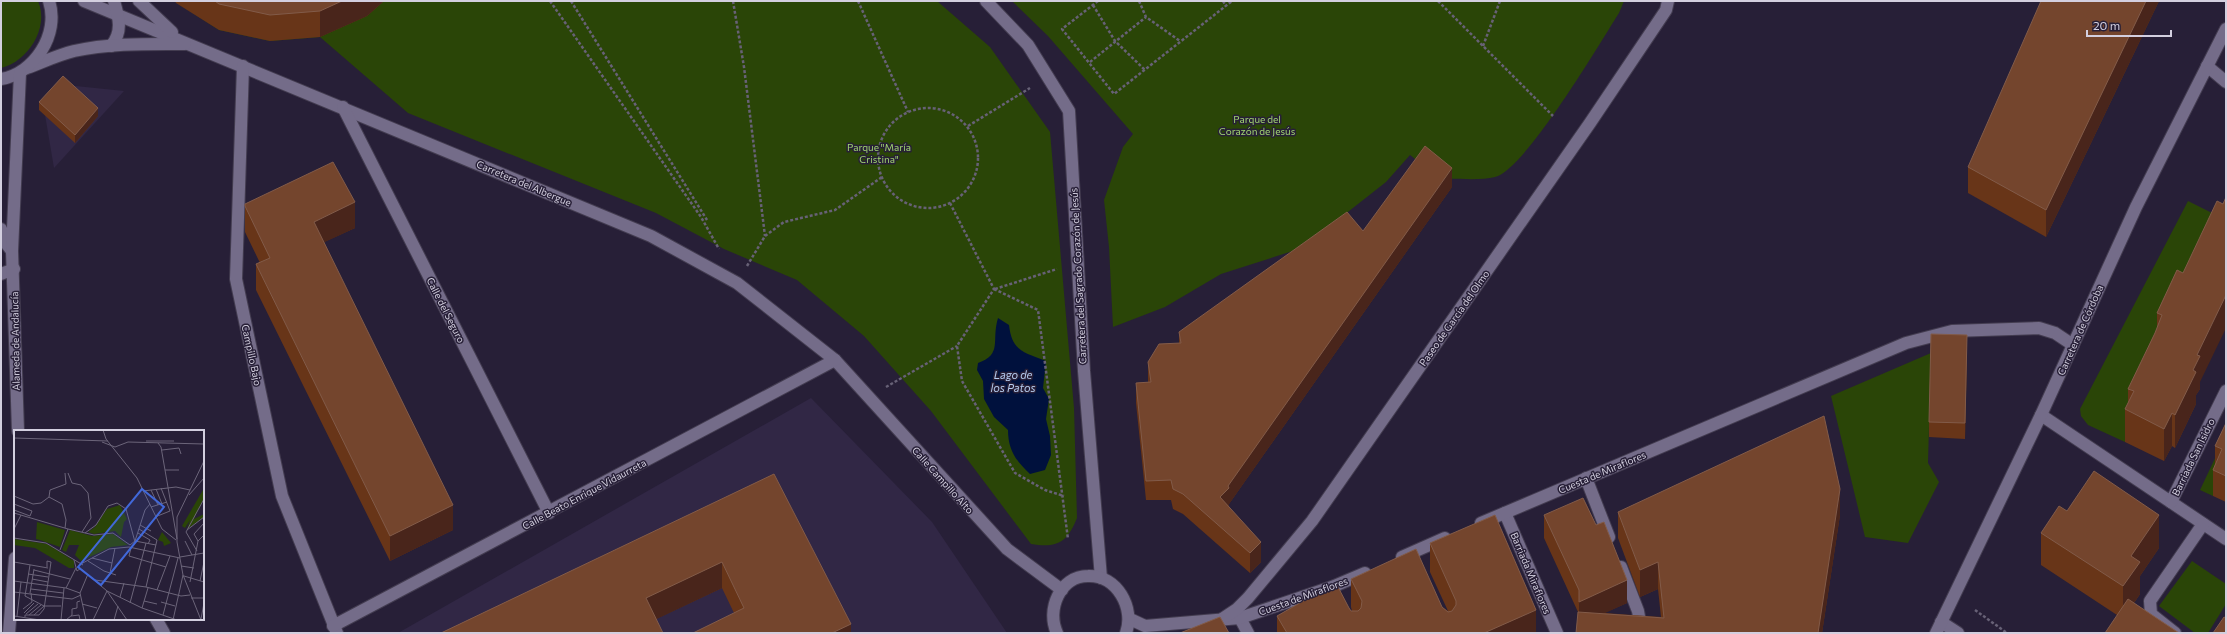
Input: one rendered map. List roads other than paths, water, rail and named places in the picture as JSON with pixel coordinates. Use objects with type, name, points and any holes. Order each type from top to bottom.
[{"type":"street","name":"Carretera del Albergue","points":[[84,1],[192,44],[651,236],[737,283],[835,360]]},
{"type":"street","points":[[111,46],[119,33],[118,14],[114,1]]},
{"type":"street","name":"Carretera del Albergue","points":[[139,1],[160,23],[192,44]]},
{"type":"street","name":"Carretera del Sagrado Corazón de Jesús","points":[[986,1],[1028,45],[1069,111],[1084,371],[1101,578]]},
{"type":"street","name":"Paseo de García del Olmo","points":[[1220,620],[1237,609],[1248,598],[1312,521],[1590,123],[1667,5],[1678,1]]},
{"type":"street","points":[[24,70],[38,57],[47,40],[51,22],[50,2]]},
{"type":"street","name":"Carretera de Córdoba","points":[[1936,633],[2041,415],[2136,207],[2226,29]]},
{"type":"street","name":"Carretera del Albergue","points":[[1,79],[75,51],[111,46],[192,44]]},
{"type":"street","name":"Campillo Bajo","points":[[243,66],[236,279],[282,496],[335,630]]},
{"type":"street","points":[[2207,66],[2226,82]]},
{"type":"street","name":"Alameda de Andalucía","points":[[18,430],[14,269],[12,251],[24,70]]},
{"type":"street","name":"Calle del Seguro","points":[[343,107],[549,514]]},
{"type":"street","name":"Alameda de Andalucía","points":[[1,229],[5,242],[12,251]]},
{"type":"street","points":[[1,274],[14,269]]},
{"type":"street","name":"Cuesta de Miraflores","points":[[1469,528],[1906,343],[1952,331],[2039,328],[2055,333],[2073,345]]},
{"type":"street","name":"Calle Beato Enrique Vidaurreta","points":[[335,630],[835,360]]},
{"type":"street","name":"Calle Campillo Alto","points":[[835,360],[959,499],[1007,549],[1062,590]]},
{"type":"street","name":"Barriada San Isidro","points":[[2171,502],[2226,391]]},
{"type":"street","points":[[2041,415],[2226,539]]},
{"type":"street","points":[[1586,478],[1638,611],[1642,633]]},
{"type":"street","name":"Barriada Miraflores","points":[[1505,513],[1556,633]]},
{"type":"street","points":[[2175,633],[2151,614],[2150,601],[2203,524]]},
{"type":"street","points":[[1393,560],[1455,534]]},
{"type":"street","points":[[1413,552],[1419,565]]},
{"type":"street","name":"Cuesta de Miraflores","points":[[1130,619],[1145,626],[1240,618],[1332,587],[1379,566]]},
{"type":"street","points":[[9,633],[14,570]]},
{"type":"street","points":[[1057,633],[1052,616],[1056,597],[1076,579],[1087,576],[1101,578],[1114,586],[1121,594],[1128,607],[1130,619],[1126,633]]},
{"type":"street","points":[[1332,587],[1338,600]]},
{"type":"street","points":[[1240,618],[1248,633]]},
{"type":"street","points":[[157,620],[164,633]]},
{"type":"street","points":[[1941,622],[1958,633]]},
{"type":"water","name":"Lago de los Patos","points":[[998,318],[1009,325],[1013,340],[1020,349],[1025,353],[1046,361],[1043,388],[1049,399],[1046,419],[1050,436],[1051,455],[1045,470],[1030,474],[1017,460],[1011,449],[1008,430],[994,417],[984,399],[983,381],[977,370],[978,363],[991,355],[993,351],[995,346]]},
{"type":"park label","name":"Parque del Corazón de Jesús","points":[[1257,124]]},
{"type":"park label","name":"Parque \"María Cristina\"","points":[[879,152]]}]
